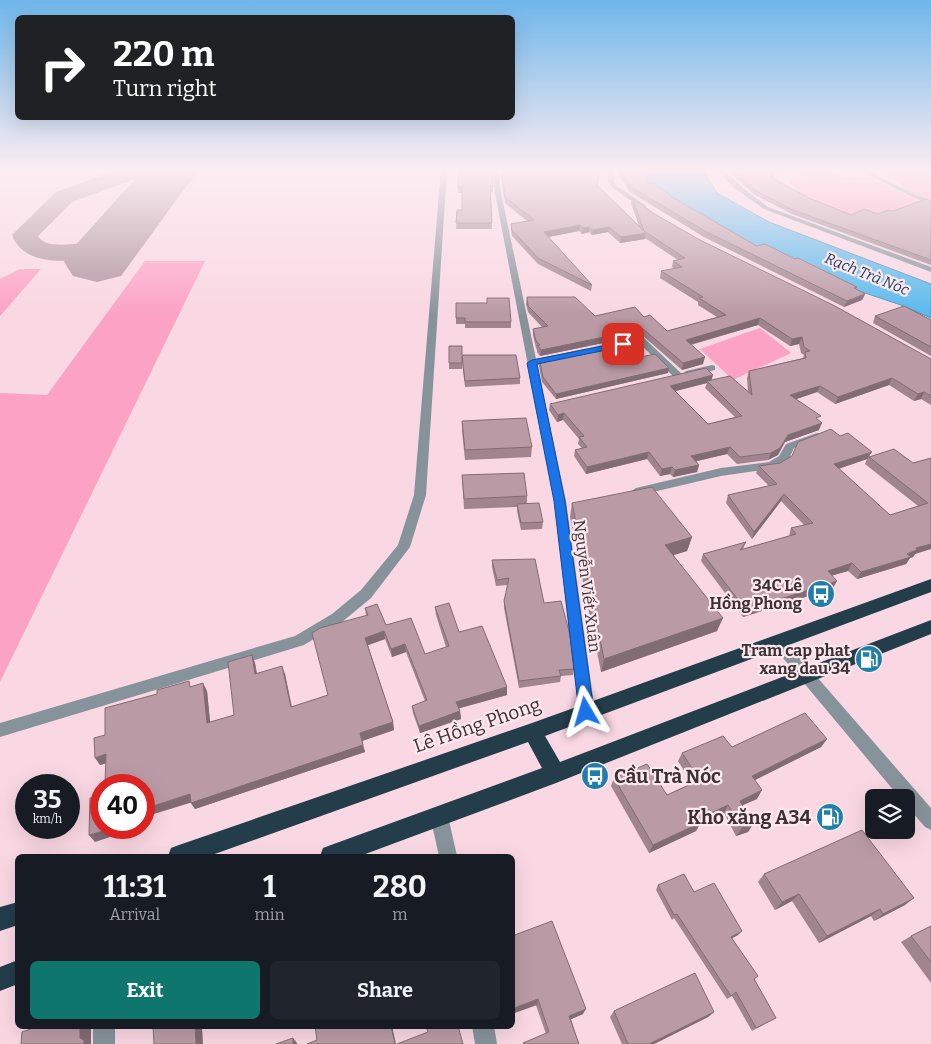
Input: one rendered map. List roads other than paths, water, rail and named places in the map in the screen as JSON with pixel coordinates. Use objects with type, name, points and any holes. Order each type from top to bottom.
[{"type":"highway","name":"Lê Hồng Phong","points":[[185,854],[532,732],[931,585]]},
{"type":"highway","points":[[342,854],[358,851],[440,816],[556,773],[931,627]]},
{"type":"highway","points":[[532,732],[556,773]]},
{"type":"highway","points":[[0,919],[15,914]]},
{"type":"highway","points":[[0,979],[15,973]]},
{"type":"street","points":[[0,730],[299,641],[337,618],[366,594],[404,547],[420,495],[440,218]]},
{"type":"street","name":"Nguyễn Viết Xuân","points":[[503,218],[532,363],[545,406],[566,509],[586,712]]},
{"type":"street","points":[[792,218],[931,270]]},
{"type":"street","points":[[532,363],[641,340],[674,376],[712,368]]},
{"type":"street","points":[[628,494],[721,472],[772,465],[784,458],[790,446],[822,434]]},
{"type":"street","points":[[778,642],[931,821]]},
{"type":"street","points":[[440,816],[448,854]]},
{"type":"street","points":[[104,1029],[104,1044]]},
{"type":"street","points":[[484,1029],[486,1044]]},
{"type":"water","name":"Rạch Trà Nóc","points":[[700,218],[761,218],[931,284],[931,318],[901,305],[847,287],[726,234]]},
{"type":"place","name":"34C Lê Hồng Phong","points":[[821,594]]},
{"type":"place","name":"Tram cap phat xang dau 34","points":[[869,659]]},
{"type":"place","name":"Cầu Trà Nóc","points":[[595,776]]},
{"type":"place","name":"Kho xăng A34","points":[[830,817]]}]
